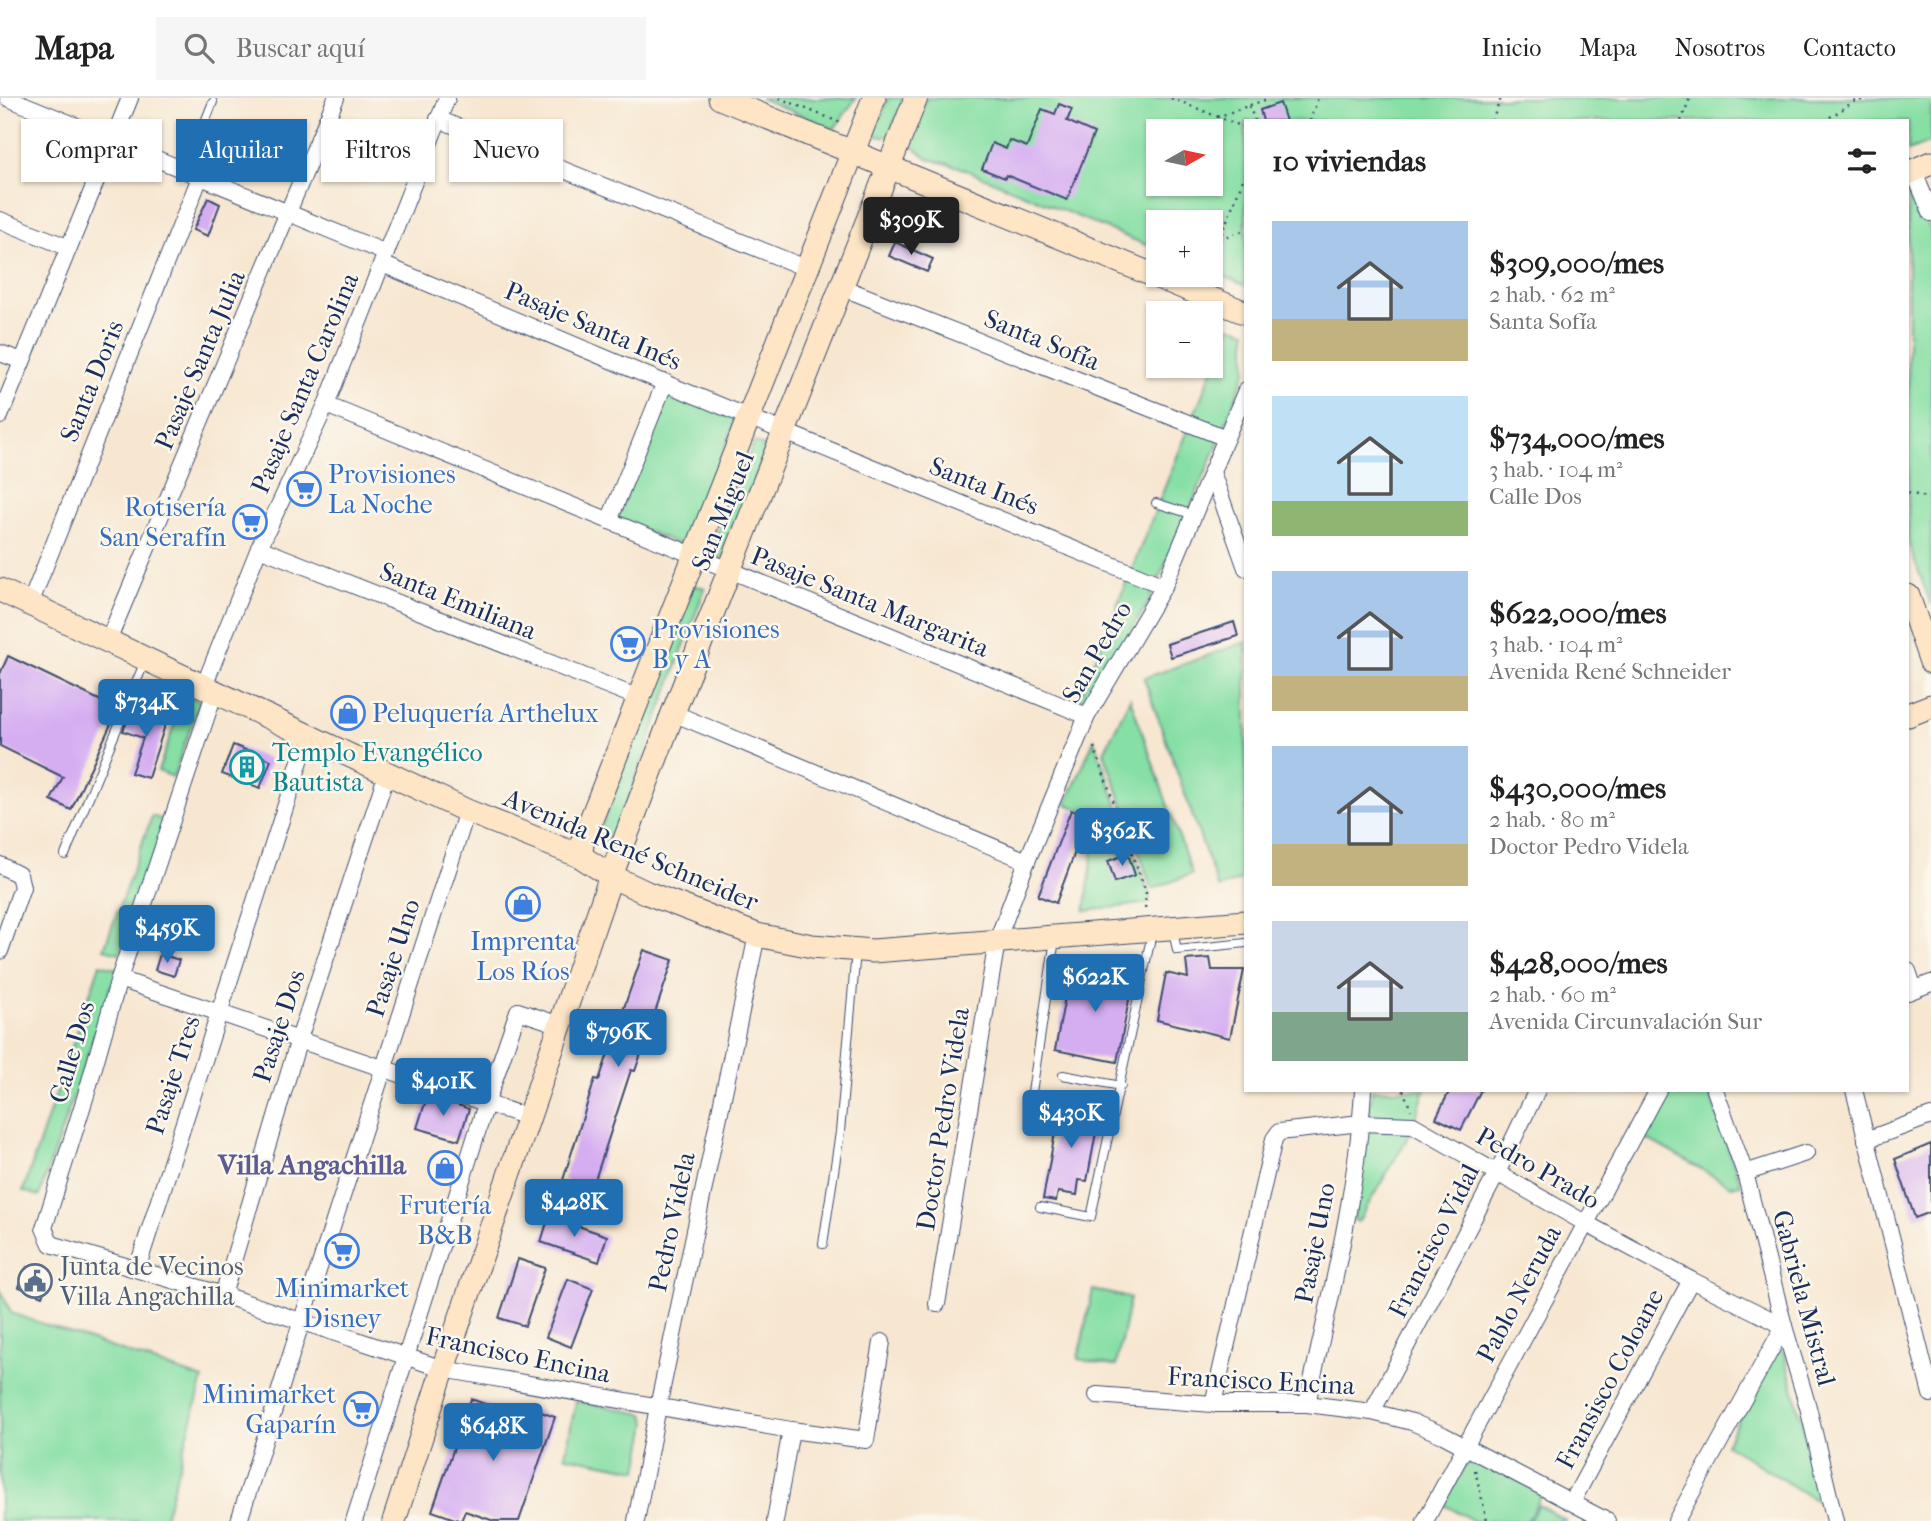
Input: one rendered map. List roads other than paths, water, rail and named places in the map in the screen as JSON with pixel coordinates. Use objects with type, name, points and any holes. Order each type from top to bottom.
[{"type":"main road","points":[[720,98],[1244,312]]},
{"type":"main road","name":"San Miguel","points":[[580,856],[583,840],[874,98]]},
{"type":"main road","name":"San Miguel","points":[[394,1521],[611,876],[916,98]]},
{"type":"main road","name":"Avenida René Schneider","points":[[0,590],[467,811],[580,856],[611,876],[647,893],[757,934],[812,946],[856,951],[903,950],[1056,937],[1156,923],[1244,922]]},
{"type":"main road","points":[[1909,599],[1931,662]]},
{"type":"main road","points":[[1909,715],[1931,706]]},
{"type":"street","points":[[8,98],[59,119]]},
{"type":"street","points":[[122,119],[130,98]]},
{"type":"street","name":"Pasaje Santa Julia","points":[[108,641],[336,98]]},
{"type":"street","name":"Pasaje Santa Carolina","points":[[209,689],[259,548],[326,405],[447,98]]},
{"type":"street","points":[[438,119],[808,270]]},
{"type":"street","points":[[1917,169],[1931,213]]},
{"type":"street","points":[[0,416],[95,182]]},
{"type":"street","name":"Santa Doris","points":[[30,604],[190,182]]},
{"type":"street","points":[[213,182],[289,213],[384,258]]},
{"type":"street","points":[[0,220],[67,247]]},
{"type":"street","name":"Pasaje Santa Inés","points":[[384,258],[665,383],[785,431]]},
{"type":"street","name":"Santa Sofía","points":[[842,287],[1226,438]]},
{"type":"street","points":[[0,353],[22,361]]},
{"type":"street","points":[[609,521],[665,383]]},
{"type":"street","name":"San Pedro","points":[[998,941],[1027,861],[1087,716],[1164,586],[1226,438],[1240,418],[1244,399]]},
{"type":"street","name":"Pasaje Santa Margarita","points":[[326,405],[1087,716]]},
{"type":"street","name":"Santa Inés","points":[[785,431],[1164,586]]},
{"type":"street","points":[[1212,472],[1244,562]]},
{"type":"street","name":"Santa Emiliana","points":[[259,548],[639,698]]},
{"type":"street","name":"Calle Dos","points":[[44,1228],[209,689]]},
{"type":"street","points":[[673,713],[1027,861]]},
{"type":"street","name":"Pasaje Tres","points":[[137,1269],[308,736]]},
{"type":"street","name":"Pasaje Dos","points":[[223,1295],[299,1039],[387,773]]},
{"type":"street","name":"Pasaje Uno","points":[[239,1521],[467,811]]},
{"type":"street","points":[[0,865],[19,874],[22,887],[0,951]]},
{"type":"street","name":"Pedro Videla","points":[[636,1521],[757,934]]},
{"type":"street","name":"Doctor Pedro Videla","points":[[937,1304],[998,941]]},
{"type":"street","points":[[119,979],[530,1118]]},
{"type":"street","points":[[1911,990],[1931,984]]},
{"type":"street","points":[[354,1521],[518,1011],[560,1025]]},
{"type":"street","name":"Pasaje Uno","points":[[1307,1404],[1349,1208],[1363,1092]]},
{"type":"street","name":"Francisco Vidal","points":[[1372,1412],[1497,1173],[1536,1092]]},
{"type":"street","name":"Pablo Neruda","points":[[1424,1521],[1657,1092]]},
{"type":"street","name":"Gabriela Mistral","points":[[1716,1092],[1745,1173],[1808,1408],[1835,1521]]},
{"type":"street","points":[[1854,1092],[1931,1394]]},
{"type":"street","points":[[1866,1140],[1931,1116]]},
{"type":"street","name":"Pedro Prado","points":[[1213,1404],[1273,1139],[1279,1132],[1361,1123],[1413,1125],[1585,1223],[1784,1326]]},
{"type":"street","points":[[1745,1173],[1806,1153]]},
{"type":"street","name":"Francisco Encina","points":[[44,1228],[51,1244],[302,1320],[443,1369],[791,1430],[866,1440],[881,1342]]},
{"type":"street","name":"Fransisco Coloane","points":[[1572,1502],[1691,1280]]},
{"type":"street","points":[[1676,1521],[1784,1326]]},
{"type":"street","name":"Francisco Encina","points":[[1097,1395],[1213,1404],[1307,1404],[1372,1412],[1412,1422],[1607,1521]]},
{"type":"street","points":[[775,1521],[791,1430]]},
{"type":"lane","points":[[208,119],[213,102]]},
{"type":"lane","points":[[1156,502],[1194,515]]},
{"type":"lane","points":[[65,855],[146,659]]},
{"type":"lane","points":[[1156,923],[1177,950],[1244,943]]},
{"type":"lane","points":[[1040,1207],[1091,1217],[1156,923]]},
{"type":"lane","points":[[1031,1099],[1056,937]]},
{"type":"lane","points":[[823,1244],[840,1132],[856,951]]},
{"type":"lane","points":[[1063,1075],[1121,1086]]},
{"type":"place","name":"Provisiones La Noche","points":[[304,489]]},
{"type":"place","name":"Rotisería San Serafín","points":[[250,522]]},
{"type":"place","name":"Provisiones B y A","points":[[628,644]]},
{"type":"place","name":"Peluquería Arthelux","points":[[348,713]]},
{"type":"place","name":"Templo Evangélico Bautista","points":[[247,767]]},
{"type":"place","name":"Imprenta Los Ríos","points":[[523,904]]},
{"type":"place","name":"Frutería B&B","points":[[445,1168]]},
{"type":"place","name":"Minimarket Disney","points":[[342,1251]]},
{"type":"place","name":"Junta de Vecinos Villa Angachilla","points":[[35,1281]]},
{"type":"place","name":"Minimarket Gaparín","points":[[361,1409]]},
{"type":"district","name":"Villa Angachilla","points":[[312,1164]]}]
